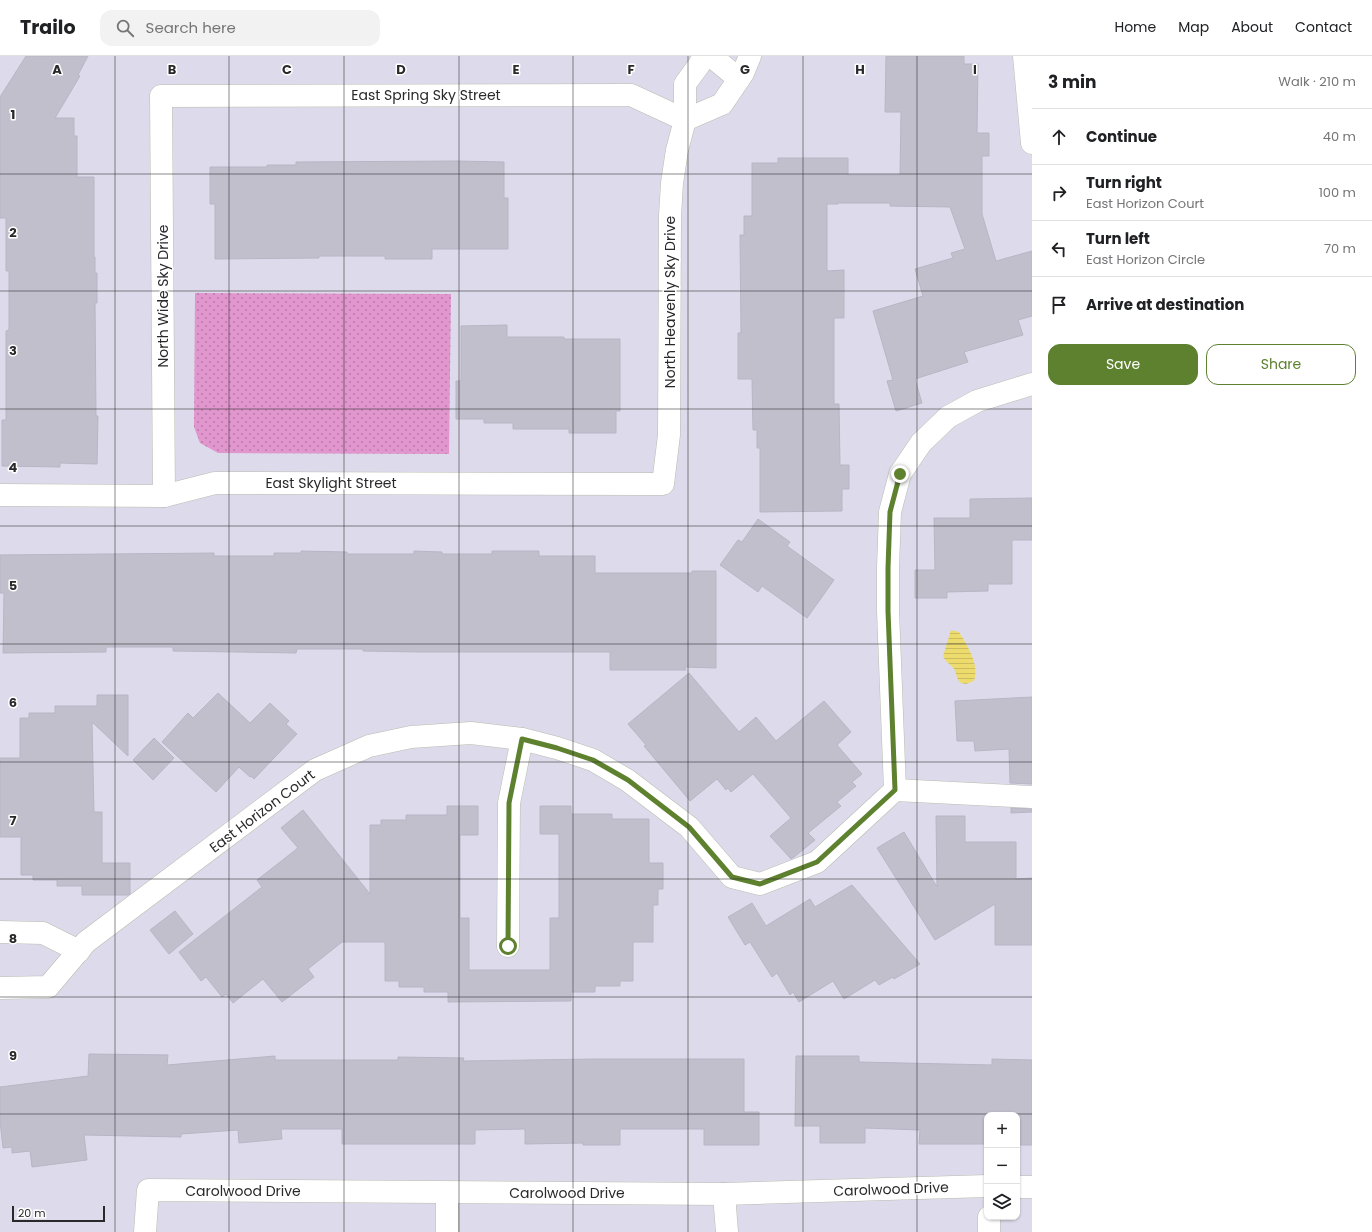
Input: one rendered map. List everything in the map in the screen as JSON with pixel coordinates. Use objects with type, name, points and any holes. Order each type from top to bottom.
[{"type":"street","name":"North Heavenly Sky Drive","points":[[663,484],[669,435],[670,216],[672,183],[677,150],[685,120],[686,84],[704,56]]},
{"type":"street","points":[[711,56],[739,79]]},
{"type":"street","points":[[685,120],[722,104],[739,79],[750,56]]},
{"type":"street","points":[[1024,56],[1032,143]]},
{"type":"street","name":"East Spring Sky Street","points":[[161,96],[631,95],[685,120]]},
{"type":"street","name":"North Wide Sky Drive","points":[[161,96],[164,496]]},
{"type":"street","points":[[1032,384],[977,401],[948,417],[921,443],[900,474],[890,512],[888,568],[888,611],[895,790],[1032,798]]},
{"type":"street","name":"East Skylight Street","points":[[0,495],[164,496],[214,483],[663,484]]},
{"type":"street","name":"East Horizon Court","points":[[0,988],[48,987],[86,942],[315,770],[369,746],[411,736],[471,734],[522,739],[557,748],[593,760],[628,780],[689,827],[732,877],[760,884],[817,862],[895,790]]},
{"type":"street","points":[[508,946],[509,803],[522,739]]},
{"type":"street","points":[[0,932],[43,933],[79,951]]},
{"type":"street","name":"Carolwood Drive","points":[[145,1232],[148,1190],[724,1194],[984,1186]]},
{"type":"street","points":[[1020,1187],[1032,1187]]},
{"type":"street","points":[[446,1193],[447,1232]]},
{"type":"street","points":[[724,1194],[727,1232]]},
{"type":"street","points":[[989,1220],[989,1232]]},
{"type":"shaded area","points":[[195,293],[451,294],[449,454],[218,453],[200,443],[194,427]]},
{"type":"shaded area","points":[[951,630],[959,632],[972,655],[974,662],[974,681],[966,684],[959,681],[954,669],[943,656]]},
{"type":"building","points":[[26,56],[88,56],[78,75],[80,76],[55,118],[74,118],[74,136],[77,136],[77,177],[94,177],[94,257],[95,273],[97,273],[97,303],[95,303],[96,416],[98,416],[97,464],[60,463],[60,467],[2,466],[2,420],[6,420],[6,331],[9,330],[9,271],[6,271],[6,218],[0,218],[0,97]]},
{"type":"building","points":[[886,56],[964,56],[964,64],[978,64],[977,133],[989,133],[989,156],[982,156],[982,214],[996,261],[1032,251],[1032,316],[1018,320],[1023,335],[964,352],[968,362],[915,379],[922,403],[896,411],[887,381],[893,380],[873,311],[923,296],[915,269],[953,258],[951,253],[965,249],[950,207],[890,206],[890,203],[827,204],[827,271],[844,270],[844,318],[834,318],[834,404],[839,404],[840,465],[849,465],[849,489],[842,489],[842,511],[760,512],[760,448],[757,448],[757,430],[753,430],[752,379],[738,379],[738,333],[741,333],[740,235],[744,235],[744,216],[752,216],[752,163],[778,163],[778,158],[848,158],[848,175],[900,175],[901,112],[885,112]]},
{"type":"building","points":[[296,162],[504,162],[504,198],[508,198],[508,249],[432,249],[432,259],[385,259],[385,256],[319,256],[319,258],[215,259],[215,204],[210,204],[210,167],[267,167],[267,165],[296,165]]},
{"type":"building","points":[[507,325],[507,337],[620,339],[620,411],[616,411],[616,433],[569,433],[569,429],[513,429],[513,423],[484,423],[484,419],[456,419],[456,381],[461,381],[461,326]]},
{"type":"building","points":[[1032,498],[1032,540],[1012,540],[1012,584],[988,584],[988,591],[947,592],[947,598],[915,598],[915,570],[935,570],[934,518],[970,518],[970,499]]},
{"type":"building","points":[[758,519],[790,542],[787,546],[834,580],[807,618],[762,586],[758,592],[720,565],[738,540],[742,542]]},
{"type":"building","points":[[301,551],[347,552],[347,554],[414,554],[414,551],[442,552],[442,554],[492,554],[492,551],[539,551],[539,556],[595,556],[595,573],[692,573],[692,571],[716,571],[716,668],[684,667],[686,670],[610,670],[610,652],[419,652],[363,651],[363,649],[297,649],[296,653],[173,651],[173,647],[106,647],[106,652],[3,653],[4,593],[0,593],[0,555],[214,553],[214,556],[274,556],[274,553],[301,553]]},
{"type":"building","points":[[689,673],[739,732],[756,717],[776,741],[824,701],[851,732],[837,745],[862,774],[852,782],[856,786],[837,802],[841,806],[808,833],[815,840],[791,859],[770,836],[791,818],[753,774],[731,792],[728,788],[726,790],[717,779],[690,801],[644,746],[646,745],[628,724]]},
{"type":"building","points":[[218,693],[250,723],[270,703],[289,721],[286,724],[297,734],[254,779],[239,767],[216,792],[162,742],[188,713],[193,718]]},
{"type":"building","points":[[97,695],[128,695],[128,756],[92,722],[94,812],[102,812],[102,863],[130,863],[130,894],[128,895],[82,895],[82,886],[57,886],[57,880],[33,880],[33,875],[21,875],[21,837],[0,837],[0,758],[20,758],[20,718],[29,718],[29,713],[55,713],[55,706],[97,706]]},
{"type":"building","points":[[1032,697],[1032,784],[1010,783],[1009,749],[975,751],[974,741],[957,741],[955,701]]},
{"type":"building","points":[[154,738],[174,758],[153,780],[133,760]]},
{"type":"building","points":[[447,806],[478,806],[478,835],[460,835],[460,918],[469,918],[469,970],[550,970],[550,918],[559,918],[559,834],[540,834],[540,806],[571,806],[571,814],[612,814],[612,819],[649,819],[649,863],[663,863],[663,889],[658,889],[658,905],[653,905],[653,942],[633,942],[633,981],[620,981],[620,986],[595,986],[595,992],[571,992],[571,1001],[448,1002],[448,992],[424,992],[424,987],[399,987],[399,981],[385,981],[385,942],[342,942],[308,969],[314,977],[282,1002],[263,979],[233,1003],[226,994],[222,997],[206,977],[201,981],[179,952],[262,887],[257,880],[298,848],[281,828],[303,810],[370,894],[370,825],[381,825],[381,820],[406,820],[406,815],[447,815]]},
{"type":"building","points":[[1011,808],[1032,809],[1032,812],[1011,813]]},
{"type":"building","points":[[936,816],[965,816],[965,842],[1016,842],[1016,879],[1032,878],[1032,945],[995,945],[995,904],[935,940],[877,848],[904,832],[937,887]]},
{"type":"building","points":[[852,885],[920,964],[894,979],[893,977],[879,985],[875,980],[844,999],[833,981],[799,1002],[793,992],[790,995],[777,973],[772,977],[750,942],[745,945],[728,917],[752,903],[766,926],[810,899],[815,907]]},
{"type":"building","points":[[175,911],[193,934],[169,954],[150,930]]},
{"type":"building","points":[[89,1054],[168,1055],[167,1065],[275,1056],[275,1060],[398,1060],[398,1057],[464,1058],[463,1061],[744,1059],[744,1112],[759,1112],[759,1145],[704,1145],[704,1129],[620,1129],[620,1145],[583,1145],[583,1143],[525,1144],[525,1129],[475,1130],[475,1144],[342,1144],[342,1129],[281,1129],[282,1139],[239,1143],[238,1130],[181,1134],[181,1137],[84,1135],[87,1160],[32,1167],[30,1151],[12,1153],[12,1147],[3,1148],[0,1121],[0,1087],[88,1076]]},
{"type":"building","points":[[796,1056],[859,1056],[859,1062],[992,1065],[992,1059],[1032,1060],[1032,1145],[1020,1145],[1020,1112],[984,1112],[984,1144],[919,1144],[920,1130],[865,1128],[865,1143],[820,1143],[820,1126],[795,1126]]},
{"type":"route","points":[[508,946],[509,803],[522,739],[557,748],[593,760],[628,780],[689,827],[732,877],[760,884],[817,862],[895,790],[888,611],[888,568],[890,512],[900,474]]}]
